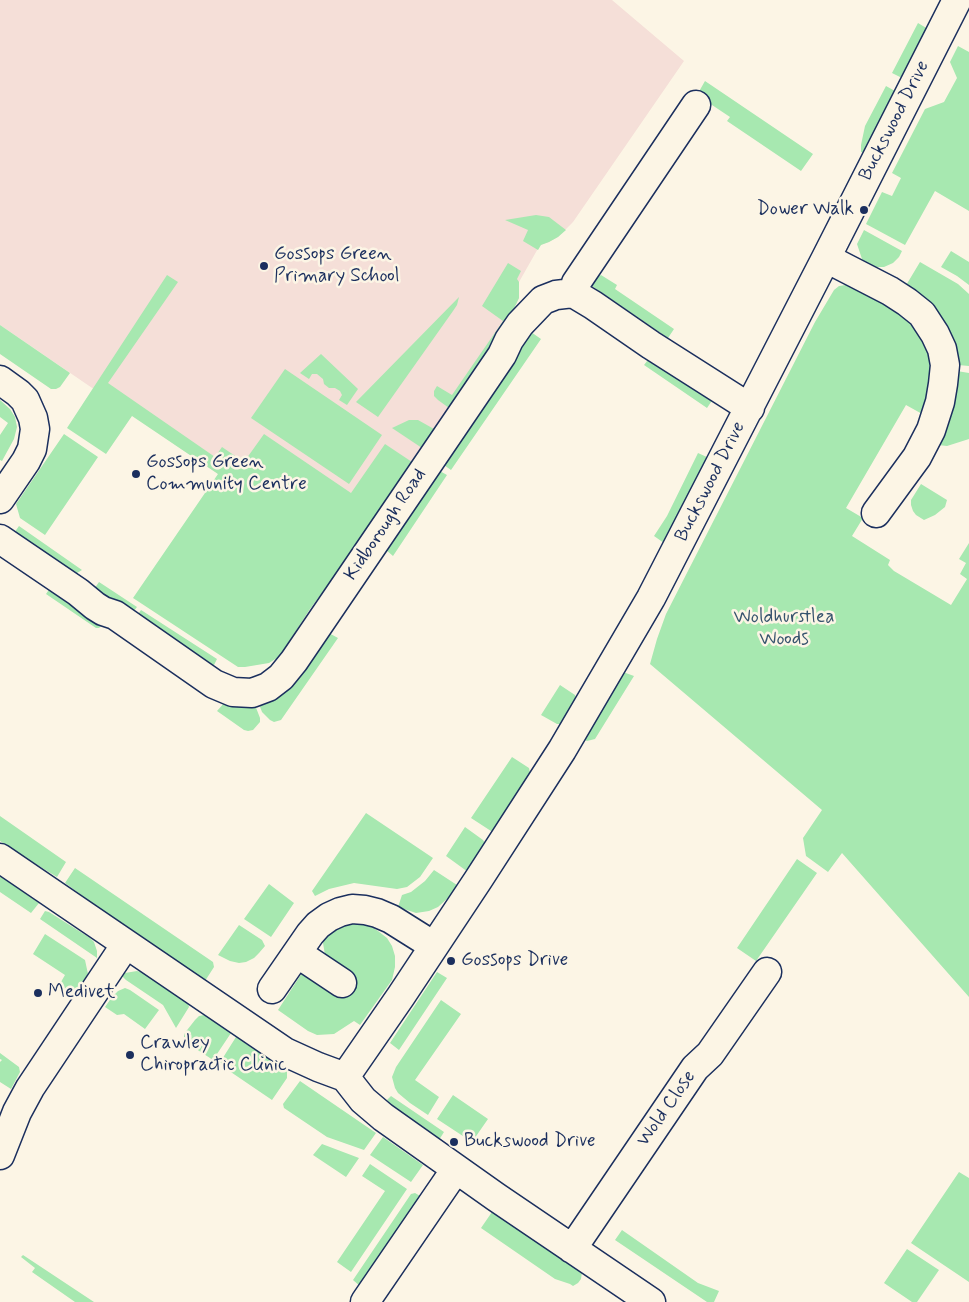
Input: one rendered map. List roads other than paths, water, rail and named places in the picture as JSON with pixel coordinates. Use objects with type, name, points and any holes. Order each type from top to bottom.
[{"type":"street","name":"Buckswood Drive","points":[[345,1076],[478,880],[562,750],[646,607],[750,408],[957,0]]},
{"type":"street","points":[[696,105],[576,283],[573,293],[750,408]]},
{"type":"street","points":[[826,258],[890,291],[907,302],[922,314],[942,349],[945,366],[943,384],[940,402],[931,430],[917,457],[876,512]]},
{"type":"street","name":"Kidborough Road","points":[[0,539],[78,592],[95,606],[115,615],[214,684],[233,692],[252,693],[268,688],[281,677],[294,661],[502,355],[520,324],[543,300],[556,295],[573,293]]},
{"type":"street","points":[[0,380],[25,400],[33,418],[35,429],[32,449],[26,461],[0,498]]},
{"type":"street","points":[[0,858],[285,1052],[318,1068],[345,1076],[363,1100],[372,1108],[456,1169],[651,1302]]},
{"type":"street","points":[[272,989],[318,924],[340,912],[352,909],[377,913],[391,919],[434,946]]},
{"type":"street","points":[[0,1155],[16,1112],[30,1088],[126,944]]},
{"type":"street","points":[[297,953],[342,983]]},
{"type":"street","name":"Wold Close","points":[[572,1249],[695,1068],[710,1054],[767,972]]},
{"type":"street","points":[[365,1302],[456,1169]]},
{"type":"place","name":"Dower Walk","points":[[864,210]]},
{"type":"place","name":"Gossops Green Primary School","points":[[264,266]]},
{"type":"place","name":"Gossops Green Community Centre","points":[[136,474]]},
{"type":"place","name":"Gossops Drive","points":[[451,961]]},
{"type":"place","name":"Medivet","points":[[38,993]]},
{"type":"place","name":"Crawley Chiropractic Clinic","points":[[130,1055]]},
{"type":"place","name":"Buckswood Drive","points":[[454,1142]]},
{"type":"park label","name":"Woldhurstlea Woods","points":[[784,629]]}]
